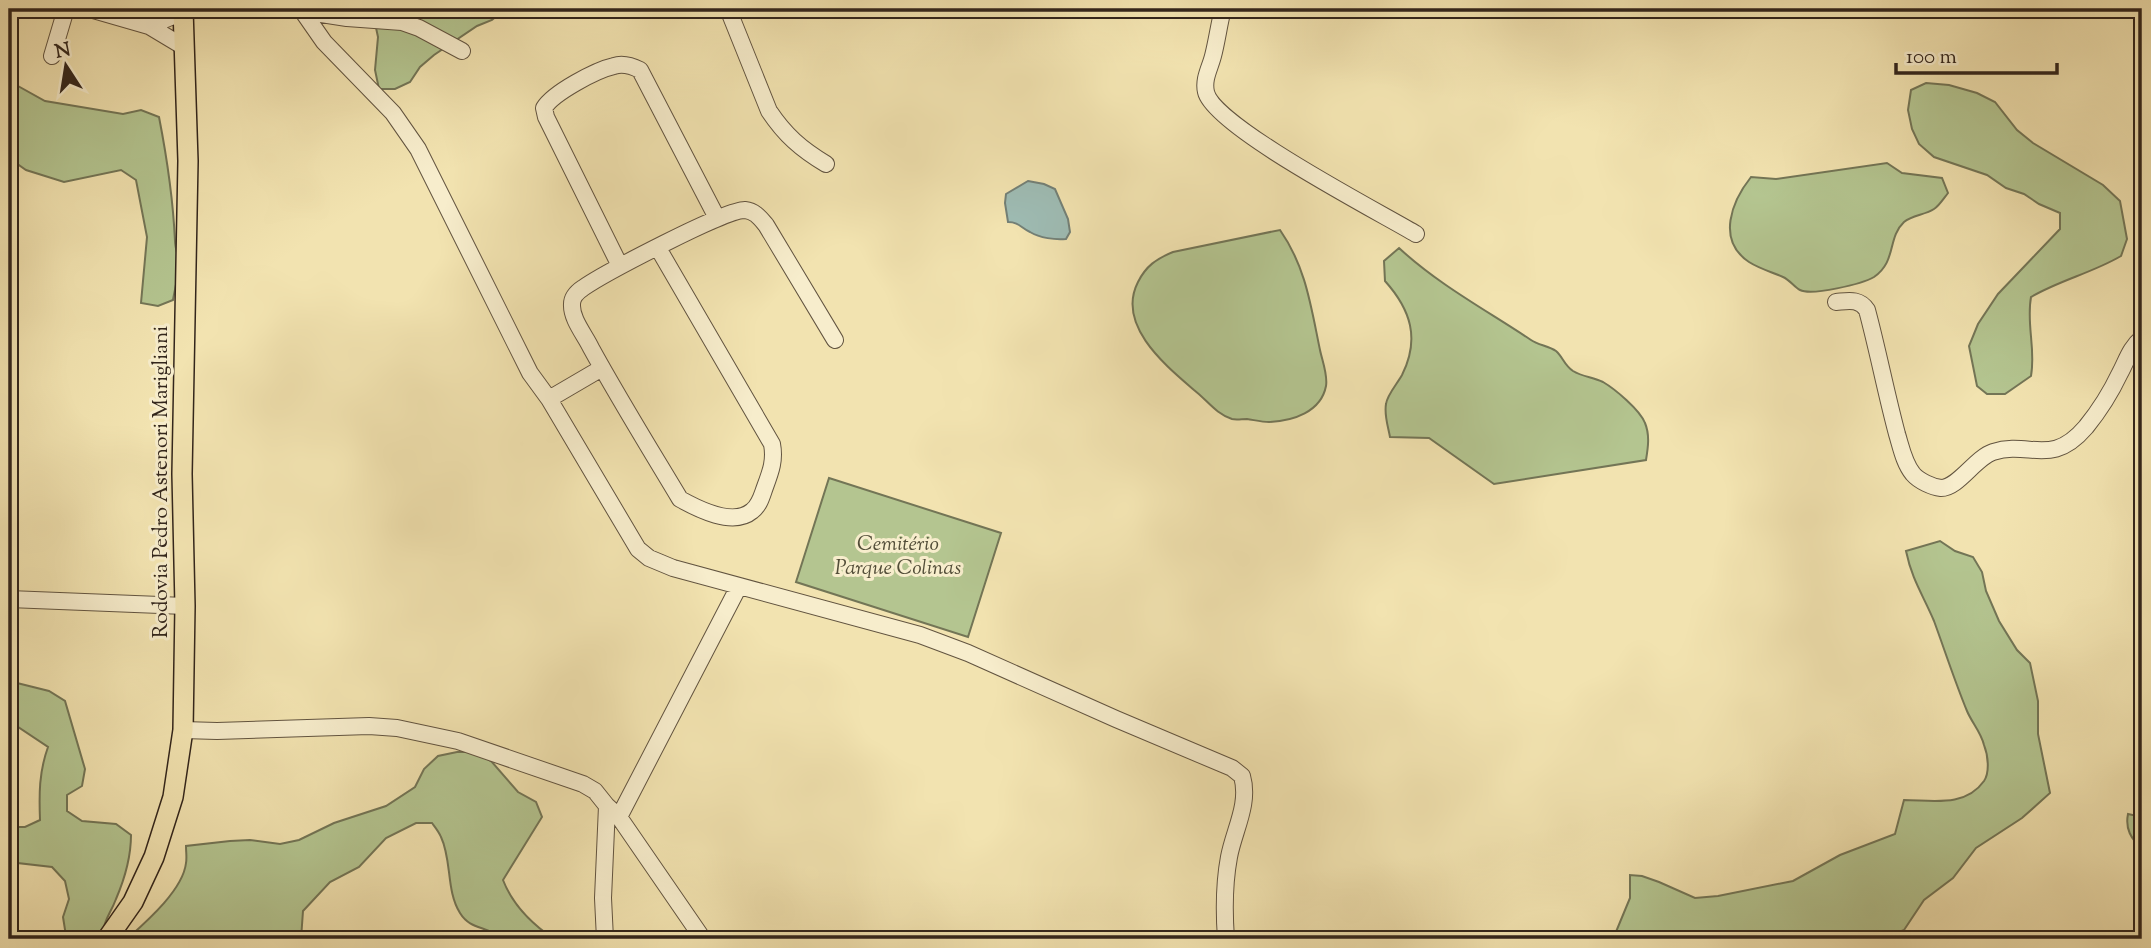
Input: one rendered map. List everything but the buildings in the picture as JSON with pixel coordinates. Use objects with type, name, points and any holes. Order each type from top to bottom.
[{"type":"main road","name":"Rodovia Pedro Astenori Marigliani","points":[[107,939],[133,902],[154,857],[173,797],[183,730],[185,606],[182,474],[188,160],[183,10]]},
{"type":"street","points":[[52,56],[66,9]]},
{"type":"street","points":[[90,9],[149,26],[184,47]]},
{"type":"street","points":[[728,9],[769,111],[778,125],[802,150],[826,164]]},
{"type":"street","points":[[1223,9],[1205,81],[1208,98],[1214,107],[1250,138],[1416,234]]},
{"type":"street","points":[[149,26],[183,10]]},
{"type":"street","points":[[301,10],[347,18],[402,22],[462,51]]},
{"type":"street","points":[[301,10],[324,42],[393,113],[418,149],[530,373],[549,399],[638,549],[649,558],[673,568],[920,635],[968,653],[1238,772],[1242,776],[1245,794],[1226,879],[1226,939]]},
{"type":"street","points":[[620,266],[545,117],[544,108],[556,94],[606,69],[623,65],[640,70],[717,218]]},
{"type":"street","points":[[658,248],[772,444],[774,464],[759,504],[751,512],[738,517],[698,510],[680,499],[602,368],[575,317],[572,303],[574,296],[582,288],[620,266],[717,218],[741,210],[758,215],[835,340]]},
{"type":"street","points":[[1836,302],[1857,301],[1867,310],[1891,413],[1906,460],[1914,475],[1941,488],[1951,486],[1983,457],[1993,452],[2059,449],[2069,444],[2085,428],[2106,398],[2132,347],[2142,338]]},
{"type":"street","points":[[549,399],[602,368]]},
{"type":"street","points":[[605,939],[603,898],[613,811],[739,586]]},
{"type":"street","points":[[9,599],[185,606]]},
{"type":"street","points":[[183,730],[397,728],[458,741],[583,784],[595,791],[613,811],[703,939]]},
{"type":"green space","points":[[372,9],[505,9],[492,20],[477,26],[434,55],[420,67],[410,82],[395,89],[379,89],[375,70],[378,37]]},
{"type":"green space","points":[[9,81],[45,101],[123,114],[141,110],[159,117],[179,262],[173,300],[158,306],[141,303],[147,237],[136,180],[121,170],[64,182],[26,170],[9,158]]},
{"type":"green space","points":[[1926,83],[1949,85],[1977,93],[1995,102],[2017,130],[2033,143],[2103,185],[2120,201],[2127,239],[2121,256],[2031,297],[2031,376],[2005,394],[1987,394],[1977,386],[1969,346],[1978,324],[1998,294],[2060,229],[2060,213],[2024,194],[2006,188],[1987,175],[1934,157],[1919,144],[1908,110],[1911,90]]},
{"type":"green space","points":[[1887,163],[1902,173],[1942,178],[1948,193],[1934,209],[1904,222],[1895,235],[1886,264],[1874,277],[1837,288],[1800,290],[1785,278],[1749,262],[1733,243],[1730,220],[1733,209],[1751,177],[1776,179]]},
{"type":"green space","points":[[1280,230],[1302,273],[1326,372],[1326,386],[1323,395],[1312,409],[1296,417],[1269,422],[1232,419],[1216,410],[1170,369],[1147,343],[1133,314],[1133,298],[1144,272],[1173,252]]},
{"type":"green space","points":[[1399,248],[1463,297],[1534,342],[1556,351],[1573,371],[1603,382],[1620,395],[1638,412],[1647,428],[1646,460],[1494,484],[1429,438],[1390,437],[1386,404],[1408,362],[1411,349],[1407,314],[1385,281],[1384,261]]},
{"type":"green space","name":"Cemitério Parque Colinas","points":[[829,478],[1001,533],[968,637],[796,582]]},
{"type":"green space","points":[[1940,541],[1955,551],[1973,557],[1982,572],[1986,591],[1999,621],[2017,650],[2030,663],[2038,701],[2038,734],[2050,793],[2022,818],[1976,848],[1953,878],[1924,900],[1904,930],[1883,939],[1688,939],[1679,933],[1655,939],[1613,939],[1630,898],[1630,875],[1659,882],[1695,898],[1793,881],[1840,855],[1895,834],[1904,800],[1957,799],[1976,790],[1984,781],[1988,763],[1983,740],[1967,711],[1906,551]]},
{"type":"green space","points":[[9,681],[49,691],[65,701],[85,769],[82,786],[67,795],[67,811],[82,821],[116,824],[131,835],[125,876],[102,935],[83,939],[66,936],[63,917],[69,899],[65,881],[52,867],[9,862],[9,827],[25,827],[40,820],[40,783],[48,747],[18,727],[9,725]]},
{"type":"green space","points":[[477,752],[492,762],[518,792],[536,802],[542,817],[503,880],[524,914],[554,939],[501,939],[464,919],[453,895],[447,855],[440,835],[432,823],[416,823],[386,838],[359,867],[330,882],[303,911],[301,939],[127,939],[162,905],[178,884],[186,863],[186,846],[250,840],[280,844],[299,840],[334,823],[386,806],[415,787],[424,769],[438,756]]},
{"type":"green space","points":[[2128,814],[2142,817],[2142,848],[2130,833]]},
{"type":"water","points":[[1028,181],[1055,189],[1068,219],[1070,232],[1066,239],[1043,237],[1008,222],[1006,194]]}]
